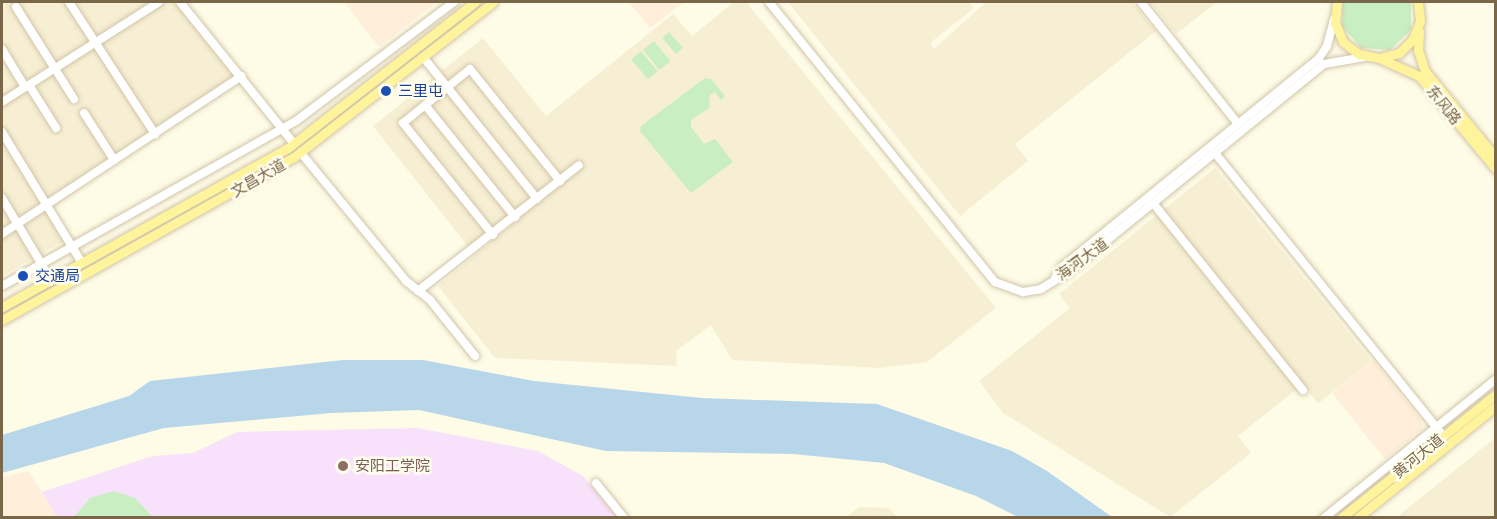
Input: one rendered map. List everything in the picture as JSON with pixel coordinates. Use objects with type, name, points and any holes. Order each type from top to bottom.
[{"type":"main road","name":"文昌大道","points":[[2,307],[294,144],[475,2]]},
{"type":"main road","name":"文昌大道","points":[[2,320],[301,153],[493,2]]},
{"type":"main road","name":"东风路","points":[[1418,2],[1420,14],[1418,50],[1425,71],[1496,158]]},
{"type":"main road","points":[[1335,7],[1343,42],[1365,57],[1379,58],[1404,49],[1419,27]]},
{"type":"main road","name":"东风路","points":[[1379,58],[1419,76],[1496,169]]},
{"type":"main road","name":"黄河大道","points":[[1341,518],[1496,394]]},
{"type":"main road","name":"黄河大道","points":[[1357,518],[1496,406]]},
{"type":"street","points":[[69,2],[154,134]]},
{"type":"street","points":[[2,102],[159,2]]},
{"type":"street","points":[[180,2],[285,128],[294,144]]},
{"type":"street","points":[[2,286],[285,128],[454,2]]},
{"type":"street","points":[[769,2],[995,282],[1023,292],[1041,289],[1052,282]]},
{"type":"street","points":[[1142,2],[1238,124]]},
{"type":"street","points":[[1420,14],[1423,2]]},
{"type":"street","points":[[16,7],[74,99]]},
{"type":"street","name":"海河大道","points":[[1052,282],[1062,267],[1319,58],[1327,46],[1335,7]]},
{"type":"street","points":[[2,49],[56,128]]},
{"type":"street","points":[[423,57],[537,199]]},
{"type":"street","name":"海河大道","points":[[1052,282],[1324,64],[1344,57],[1365,57]]},
{"type":"street","points":[[493,235],[403,123],[447,87],[470,69],[560,181]]},
{"type":"street","points":[[2,234],[242,76]]},
{"type":"street","points":[[425,105],[515,217]]},
{"type":"street","points":[[84,113],[114,160]]},
{"type":"street","points":[[2,132],[82,262]]},
{"type":"street","points":[[301,153],[418,291],[430,300],[474,356]]},
{"type":"street","points":[[1215,153],[1443,436]]},
{"type":"street","points":[[418,291],[493,235],[579,165]]},
{"type":"street","points":[[2,198],[43,263],[51,280]]},
{"type":"street","points":[[1153,203],[1303,390]]},
{"type":"street","points":[[1324,518],[1496,379]]},
{"type":"street","points":[[596,483],[624,518]]},
{"type":"shaded area","points":[[2,2],[174,2],[235,77],[43,201],[67,239],[2,276]]},
{"type":"shaded area","points":[[344,2],[437,2],[379,47]]},
{"type":"shaded area","points":[[629,2],[684,2],[650,28]]},
{"type":"shaded area","points":[[734,2],[746,2],[996,308],[927,362],[880,368],[732,360],[711,325],[676,351],[677,366],[495,358],[438,286],[584,165],[580,160],[470,249],[373,126],[483,38],[546,116],[673,14],[692,36]]},
{"type":"shaded area","points":[[788,2],[969,2],[974,8],[930,43],[934,49],[986,2],[1132,2],[1156,31],[1015,144],[1028,161],[960,216]]},
{"type":"shaded area","points":[[1150,2],[1217,2],[1176,34]]},
{"type":"shaded area","points":[[1215,168],[1371,361],[1318,404],[1162,211]]},
{"type":"shaded area","points":[[1157,215],[1298,388],[1238,436],[1251,453],[1170,517],[1003,413],[979,381],[1070,308],[1059,294]]},
{"type":"shaded area","points":[[1373,360],[1420,419],[1423,428],[1385,459],[1332,393]]},
{"type":"shaded area","name":"安阳工学院","points":[[418,428],[538,451],[583,476],[617,517],[57,518],[42,492],[153,456],[193,453],[237,432]]},
{"type":"shaded area","points":[[1495,438],[1495,517],[1397,517]]},
{"type":"shaded area","points":[[28,471],[57,517],[2,518],[2,478]]},
{"type":"shaded area","points":[[859,507],[889,508],[897,517],[846,517]]},
{"type":"green space","points":[[1343,2],[1411,2],[1411,30],[1390,50],[1361,48],[1342,26]]},
{"type":"green space","points":[[669,32],[683,48],[676,54],[662,38]]},
{"type":"green space","points":[[654,41],[670,61],[659,70],[643,50]]},
{"type":"green space","points":[[641,51],[658,71],[648,79],[631,59]]},
{"type":"green space","points":[[705,78],[711,79],[725,96],[721,100],[715,92],[710,95],[709,108],[691,120],[691,127],[704,144],[715,139],[733,162],[691,193],[640,131],[641,126]]},
{"type":"green space","points":[[114,491],[135,498],[153,517],[74,517],[90,498]]},
{"type":"water","points":[[343,360],[423,360],[534,381],[702,398],[877,404],[1012,451],[1047,471],[1112,517],[1018,517],[976,496],[884,463],[793,454],[606,451],[419,410],[331,413],[164,428],[2,473],[2,435],[129,396],[150,381]]},
{"type":"place","name":"三里屯","points":[[386,91]]},
{"type":"place","name":"交通局","points":[[23,276]]},
{"type":"place","name":"安阳工学院","points":[[343,466]]}]
